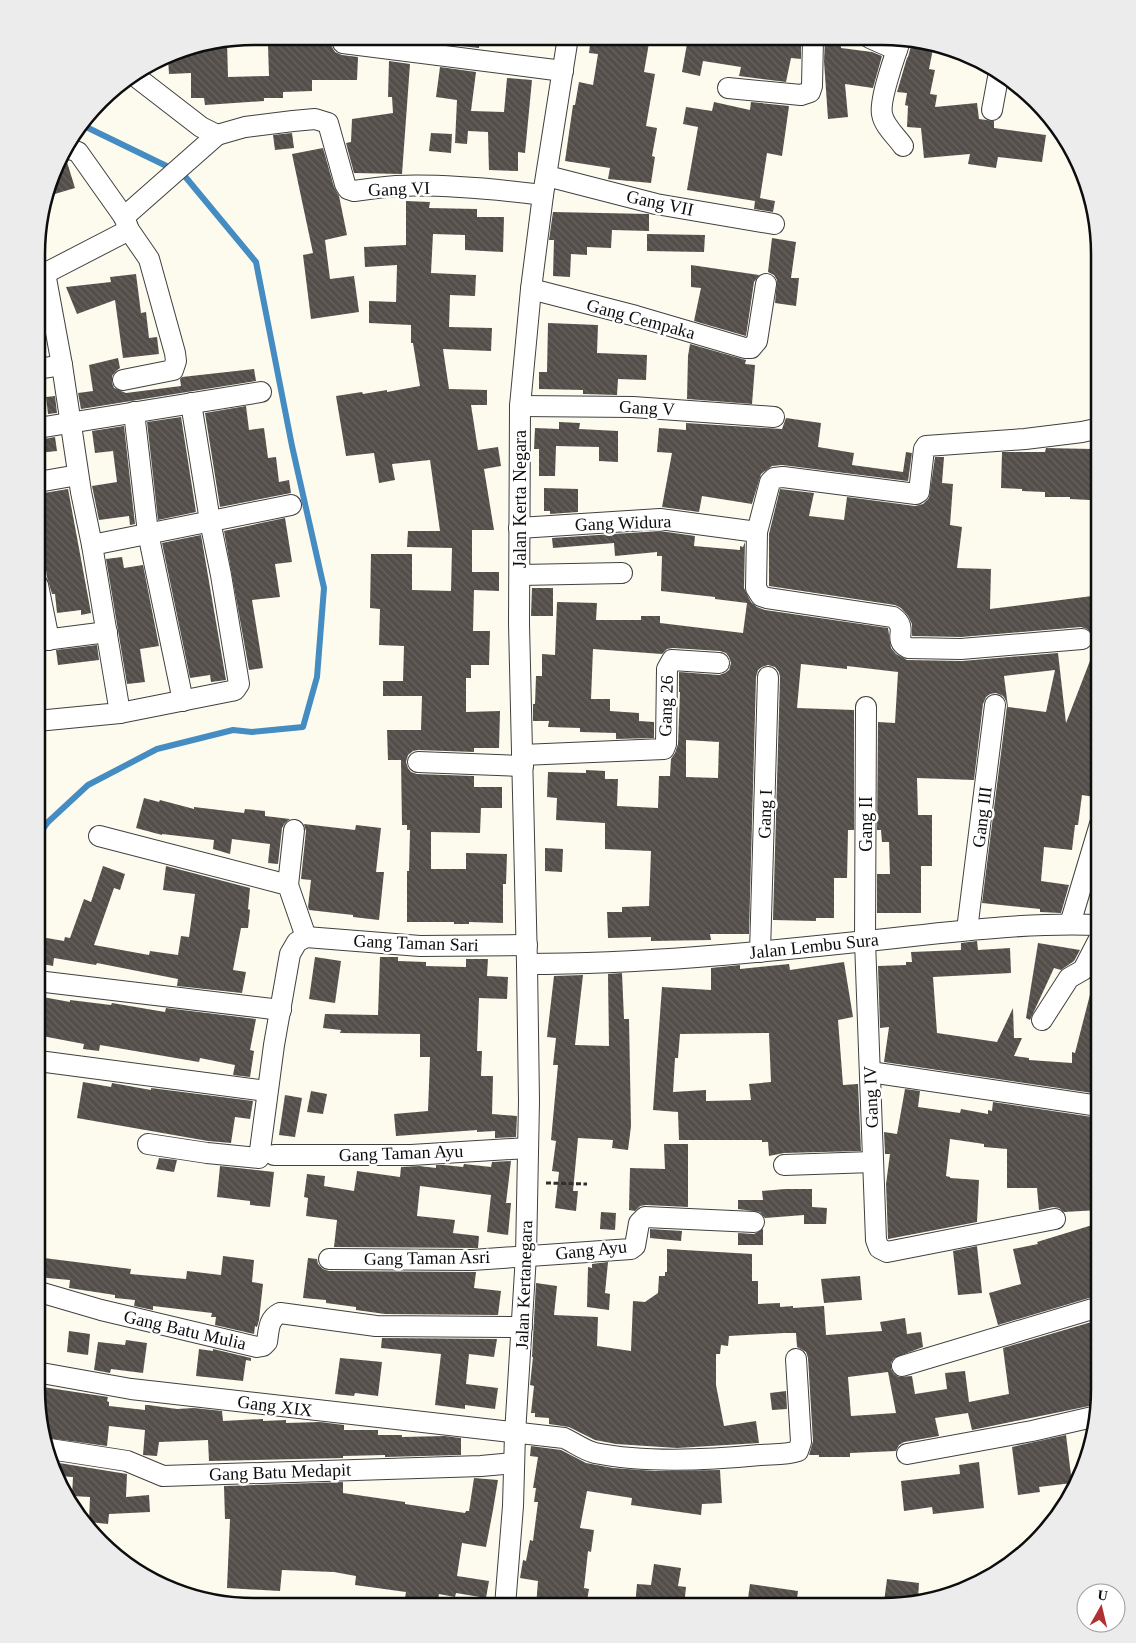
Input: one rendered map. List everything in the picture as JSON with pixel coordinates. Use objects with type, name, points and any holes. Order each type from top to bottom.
[{"type":"street","points":[[358,45],[563,71]]},
{"type":"street","name":"Jalan Kerta Negara","points":[[527,955],[519,634],[520,406],[531,289],[567,45]]},
{"type":"street","points":[[728,88],[801,95],[810,92],[812,86],[813,45]]},
{"type":"street","points":[[899,46],[883,100],[882,113],[886,124],[903,146]]},
{"type":"street","points":[[45,273],[126,224],[155,190],[217,135],[201,127],[139,79]]},
{"type":"street","points":[[992,110],[998,80]]},
{"type":"street","name":"Gang VI","points":[[217,135],[245,127],[315,119],[328,122],[345,184],[348,190],[354,191],[396,186],[501,190],[545,185]]},
{"type":"street","points":[[73,150],[78,152],[149,259],[176,358],[176,366],[173,370],[123,380]]},
{"type":"street","name":"Gang VII","points":[[545,185],[774,224]]},
{"type":"street","name":"Gang Cempaka","points":[[531,289],[636,316],[745,348],[751,348],[757,341],[766,284]]},
{"type":"street","points":[[45,288],[62,365],[78,475],[92,545],[120,712]]},
{"type":"street","points":[[45,368],[62,365]]},
{"type":"street","points":[[45,427],[260,392]]},
{"type":"street","points":[[45,719],[120,712],[183,701],[235,690],[239,684],[191,403]]},
{"type":"street","name":"Gang V","points":[[520,406],[633,407],[774,417]]},
{"type":"street","points":[[134,412],[148,533],[183,701]]},
{"type":"street","points":[[1082,639],[961,649],[908,648],[900,641],[902,628],[900,621],[893,617],[761,596],[756,588],[757,532],[770,482],[774,478],[783,477],[916,494],[919,492],[924,448],[926,446],[1025,439],[1091,430]]},
{"type":"street","points":[[45,481],[78,475]]},
{"type":"street","points":[[92,545],[291,505]]},
{"type":"street","name":"Gang Widura","points":[[519,528],[660,519],[757,532]]},
{"type":"street","points":[[520,575],[622,573]]},
{"type":"street","points":[[45,641],[107,632]]},
{"type":"street","name":"Gang 26","points":[[522,760],[664,749],[666,744],[667,669],[669,664],[672,660],[719,663]]},
{"type":"street","name":"Gang I","points":[[760,952],[768,677]]},
{"type":"street","name":"Gang III","points":[[968,930],[995,705]]},
{"type":"street","name":"Gang II","points":[[865,941],[866,707]]},
{"type":"street","points":[[418,762],[522,760]]},
{"type":"street","points":[[148,1144],[207,1153],[259,1158],[274,1045],[290,954],[297,942],[306,937],[288,885],[294,830]]},
{"type":"street","points":[[99,836],[288,885]]},
{"type":"street","points":[[1070,924],[1091,854]]},
{"type":"street","name":"Jalan Lembu Sura","points":[[527,955],[593,964],[677,960],[968,930],[1070,924],[1091,925]]},
{"type":"street","name":"Gang Taman Sari","points":[[306,937],[527,955]]},
{"type":"street","name":"Gang IV","points":[[865,941],[876,1240],[879,1248],[887,1252],[1055,1219]]},
{"type":"street","name":"Jalan Kertanegara","points":[[506,1598],[513,1506],[515,1434],[526,1255],[529,1101],[527,955]]},
{"type":"street","points":[[1042,1020],[1069,978],[1083,970],[1091,955]]},
{"type":"street","points":[[45,982],[281,1010]]},
{"type":"street","points":[[46,1062],[268,1091]]},
{"type":"street","points":[[870,1072],[1091,1105]]},
{"type":"street","name":"Gang Taman Ayu","points":[[274,1156],[412,1155],[528,1148]]},
{"type":"street","points":[[784,1165],[873,1162]]},
{"type":"street","name":"Gang Ayu","points":[[526,1255],[631,1249],[635,1246],[639,1223],[646,1217],[754,1222]]},
{"type":"street","name":"Gang Taman Asri","points":[[329,1259],[472,1260],[526,1255]]},
{"type":"street","name":"Gang Batu Mulia","points":[[45,1294],[101,1310],[257,1346],[263,1346],[267,1342],[270,1323],[274,1316],[280,1313],[376,1326],[522,1327]]},
{"type":"street","points":[[902,1366],[1091,1309]]},
{"type":"street","name":"Gang XIX","points":[[45,1374],[132,1389],[515,1434],[564,1438],[593,1453],[653,1459],[695,1459],[793,1452],[800,1448],[796,1359]]},
{"type":"street","points":[[906,1454],[1032,1432],[1089,1418]]},
{"type":"street","name":"Gang Batu Medapit","points":[[54,1450],[127,1461],[163,1476],[481,1466],[514,1463]]},
{"type":"path","points":[[528,1183],[587,1184]]},
{"type":"building","points":[[268,45],[332,45],[335,52],[358,57],[357,80],[312,80],[312,91],[283,92],[283,98],[264,98],[264,101],[205,105],[204,98],[191,98],[191,73],[169,74],[168,64],[174,61],[200,52],[227,47],[228,77],[269,76]]},
{"type":"building","points":[[452,45],[479,45],[479,48]]},
{"type":"building","points":[[590,45],[649,45],[644,72],[655,74],[646,126],[657,128],[652,156],[655,157],[651,183],[608,179],[610,168],[565,161],[573,105],[575,105],[579,82],[593,85],[598,54],[589,53]]},
{"type":"building","points":[[687,45],[801,45],[801,59],[791,58],[786,82],[739,76],[741,67],[703,61],[700,76],[682,72]]},
{"type":"building","points":[[825,45],[841,45],[841,48],[872,52],[882,56],[873,88],[845,84],[848,117],[828,119]]},
{"type":"building","points":[[911,47],[933,51],[929,69],[935,70],[930,94],[937,95],[935,107],[977,103],[979,119],[994,121],[994,128],[1046,135],[1042,162],[998,157],[996,168],[968,164],[970,154],[924,158],[921,128],[907,127],[908,106],[905,105],[907,93],[897,92]]},
{"type":"building","points":[[389,61],[410,64],[402,174],[354,173],[346,143],[351,142],[352,119],[393,113],[392,97],[388,97]]},
{"type":"building","points":[[440,67],[476,72],[471,111],[504,112],[507,78],[532,80],[525,153],[518,152],[518,171],[489,170],[488,132],[468,131],[467,144],[455,143],[457,100],[436,97]]},
{"type":"building","points":[[714,102],[750,110],[751,102],[789,106],[782,156],[767,153],[760,198],[775,201],[773,212],[754,209],[755,201],[687,190],[698,127],[683,124],[686,107],[712,111]]},
{"type":"building","points":[[292,133],[294,148],[275,150],[273,135]]},
{"type":"building","points":[[431,133],[452,134],[451,153],[429,151]]},
{"type":"building","points":[[323,148],[334,187],[339,196],[347,235],[325,240],[330,279],[354,276],[359,312],[311,319],[303,255],[313,253],[292,154]]},
{"type":"building","points":[[67,162],[75,188],[54,194]]},
{"type":"building","points":[[406,201],[430,202],[429,208],[477,209],[477,217],[504,217],[503,252],[465,250],[465,235],[433,234],[431,273],[476,275],[475,296],[450,295],[449,327],[492,328],[491,351],[443,349],[449,389],[487,390],[487,405],[471,405],[478,450],[498,447],[501,466],[484,469],[494,530],[472,530],[472,572],[499,572],[499,591],[474,590],[473,631],[490,631],[489,665],[471,665],[471,678],[466,678],[466,712],[500,711],[499,748],[474,748],[474,752],[418,750],[408,755],[406,762],[411,772],[417,774],[474,776],[474,787],[502,787],[502,808],[481,808],[480,833],[431,832],[431,869],[466,869],[466,853],[507,854],[506,884],[503,884],[503,923],[469,922],[469,924],[454,924],[454,922],[407,922],[407,871],[409,871],[410,830],[407,830],[407,825],[402,825],[401,760],[388,760],[387,730],[421,730],[422,696],[383,696],[383,681],[403,681],[404,646],[379,645],[380,609],[370,608],[371,554],[412,554],[412,590],[451,591],[452,548],[407,547],[408,531],[440,531],[430,460],[392,464],[395,480],[379,483],[374,453],[346,456],[336,396],[387,390],[387,392],[420,386],[413,343],[411,343],[411,325],[369,323],[369,301],[396,302],[397,265],[365,267],[364,247],[406,245]]},
{"type":"building","points":[[553,212],[649,214],[649,231],[612,230],[611,248],[587,247],[587,255],[571,254],[570,277],[553,276],[554,240],[549,240]]},
{"type":"building","points":[[647,234],[705,235],[704,252],[647,251]]},
{"type":"building","points":[[772,238],[796,242],[791,278],[799,278],[796,306],[775,303],[777,280],[774,275],[768,272]]},
{"type":"building","points":[[691,265],[759,275],[754,282],[746,336],[694,321],[701,288],[691,287]]},
{"type":"building","points":[[136,274],[141,313],[146,312],[149,338],[157,337],[159,354],[123,358],[115,300],[77,314],[66,287],[111,282],[110,277]]},
{"type":"building","points":[[548,323],[598,325],[597,353],[647,355],[646,380],[618,379],[617,395],[583,394],[583,390],[539,389],[539,372],[547,372]]},
{"type":"building","points":[[690,344],[746,360],[745,364],[755,365],[752,404],[687,399]]},
{"type":"building","points":[[118,358],[120,368],[112,376],[112,383],[114,388],[126,393],[181,386],[180,379],[182,377],[254,369],[256,381],[81,409],[78,393],[93,391],[89,365]]},
{"type":"building","points":[[55,396],[57,413],[48,414],[46,397]]},
{"type":"building","points":[[246,406],[249,430],[264,428],[268,458],[276,457],[279,482],[289,480],[291,493],[220,507],[205,413]]},
{"type":"building","points":[[181,417],[196,512],[158,520],[147,422]]},
{"type":"building","points":[[786,418],[821,423],[818,447],[854,453],[852,465],[903,472],[906,452],[912,453],[908,481],[782,465],[772,466],[761,474],[752,504],[702,496],[699,512],[662,507],[672,453],[657,452],[659,428],[686,430],[686,423],[782,429]]},
{"type":"building","points":[[559,422],[580,423],[579,429],[618,431],[618,462],[599,461],[599,447],[556,446],[555,476],[539,476],[539,449],[534,449],[535,428],[559,429]]},
{"type":"building","points":[[124,426],[135,524],[130,525],[129,516],[99,520],[92,486],[117,482],[113,451],[95,453],[92,431]]},
{"type":"building","points":[[55,437],[57,451],[45,452],[45,439]]},
{"type":"building","points":[[1046,448],[1091,449],[1090,500],[1070,499],[1070,497],[1045,497],[1045,492],[1001,488],[1002,452],[1045,452]]},
{"type":"building","points":[[935,457],[944,457],[942,483],[953,484],[950,525],[962,527],[957,568],[991,569],[990,609],[1091,596],[1091,632],[1081,627],[961,637],[912,636],[912,624],[908,616],[901,608],[895,605],[769,586],[769,534],[780,489],[814,493],[809,516],[844,520],[847,497],[915,506],[923,504],[929,498]]},
{"type":"building","points":[[544,488],[578,489],[578,512],[550,514],[550,511],[544,511]]},
{"type":"building","points":[[68,489],[91,613],[81,615],[81,610],[57,613],[55,594],[52,594],[45,564],[45,493]]},
{"type":"building","points":[[285,518],[292,562],[275,564],[280,597],[252,600],[263,668],[249,670],[224,531]]},
{"type":"building","points":[[660,531],[695,536],[694,546],[740,550],[740,546],[743,547],[745,542],[744,588],[751,602],[765,610],[888,628],[891,648],[896,654],[907,660],[962,661],[1058,653],[1066,723],[1091,658],[1091,796],[1082,795],[1078,825],[1075,825],[1072,850],[1044,847],[1041,881],[1069,885],[1061,913],[1040,912],[1040,909],[982,903],[1007,706],[1003,696],[996,693],[986,697],[983,704],[974,780],[917,778],[918,815],[932,815],[932,866],[921,866],[921,913],[877,913],[877,874],[890,874],[889,842],[882,842],[881,830],[877,830],[878,722],[895,723],[898,672],[847,666],[847,669],[801,664],[797,708],[854,710],[854,830],[848,830],[847,878],[834,878],[834,918],[816,918],[816,921],[773,920],[780,677],[775,667],[768,665],[758,670],[756,677],[749,934],[710,934],[711,940],[651,941],[651,937],[608,938],[607,912],[622,912],[622,907],[649,906],[651,851],[605,849],[605,823],[556,820],[557,798],[547,797],[548,772],[586,773],[586,770],[605,771],[605,779],[618,779],[617,806],[658,808],[659,776],[670,776],[671,759],[678,744],[679,672],[719,675],[729,670],[731,663],[726,653],[720,651],[673,648],[667,649],[662,654],[593,649],[591,699],[610,699],[610,711],[639,713],[639,721],[654,722],[654,738],[616,739],[616,733],[580,732],[580,728],[548,727],[549,721],[533,721],[533,704],[535,704],[536,676],[542,676],[542,654],[555,655],[557,602],[597,603],[596,620],[641,620],[641,616],[660,616],[660,623],[743,633],[747,603],[715,599],[715,597],[661,591],[662,556],[657,556],[657,552],[615,556],[614,543],[553,548],[552,538]],"holes":[[[1055,670],[1046,712],[1008,707],[1004,676]],[[686,740],[719,742],[718,778],[686,777]]]},
{"type":"building","points":[[201,535],[226,680],[211,682],[210,675],[190,678],[162,543]]},
{"type":"building","points":[[122,557],[124,568],[143,565],[159,646],[140,649],[145,682],[127,684],[106,559]]},
{"type":"building","points":[[532,588],[553,588],[553,616],[531,616]]},
{"type":"building","points":[[97,645],[99,660],[58,665],[56,650]]},
{"type":"building","points":[[144,798],[194,809],[194,807],[244,813],[245,809],[265,811],[265,816],[290,819],[282,828],[278,864],[268,863],[270,844],[232,839],[230,854],[213,849],[214,840],[162,835],[136,828]]},
{"type":"building","points":[[304,824],[355,830],[356,825],[381,828],[376,872],[384,872],[379,920],[309,910],[311,880],[301,879],[306,831]]},
{"type":"building","points":[[545,848],[563,849],[562,872],[545,871]]},
{"type":"building","points":[[103,866],[125,874],[120,890],[114,888],[94,945],[149,955],[150,951],[178,955],[181,936],[189,937],[195,894],[163,890],[166,866],[250,888],[248,928],[241,928],[233,970],[246,972],[242,993],[177,986],[178,979],[97,963],[96,965],[54,958],[53,966],[45,964],[45,938],[64,941],[65,937],[70,938],[84,899],[91,902]]},
{"type":"building","points":[[977,941],[978,950],[1010,948],[1011,973],[933,977],[937,1033],[997,1042],[1013,1008],[1014,1038],[1022,1038],[1014,1056],[1029,1058],[1029,1060],[1072,1063],[1072,1052],[1075,1053],[1091,991],[1091,1093],[884,1062],[889,1027],[880,1028],[878,966],[906,965],[906,962],[912,962],[911,952],[961,950],[961,943]]},
{"type":"building","points":[[1038,943],[1080,950],[1074,961],[1061,970],[1054,968],[1030,1020],[1026,1018]]},
{"type":"building","points":[[315,957],[341,961],[335,1003],[309,999]]},
{"type":"building","points":[[380,957],[398,957],[398,961],[426,962],[426,966],[466,967],[466,959],[488,959],[487,976],[508,977],[507,999],[479,998],[477,1051],[482,1051],[481,1076],[493,1076],[492,1114],[517,1116],[516,1137],[495,1138],[495,1131],[477,1132],[477,1130],[396,1136],[394,1114],[428,1111],[430,1057],[420,1057],[420,1034],[340,1033],[341,1030],[323,1028],[325,1014],[378,1015]]},
{"type":"building","points":[[844,962],[853,1017],[838,1020],[843,1085],[858,1084],[861,1151],[784,1153],[769,1156],[768,1142],[762,1142],[762,1140],[679,1140],[678,1112],[653,1110],[662,987],[711,990],[711,968],[740,965],[740,969],[789,964],[790,970]],"holes":[[[769,1033],[771,1082],[749,1084],[751,1100],[706,1101],[706,1090],[673,1092],[675,1058],[678,1058],[680,1034]]]},
{"type":"building","points":[[622,973],[624,1019],[629,1019],[631,1126],[628,1150],[612,1148],[613,1140],[578,1138],[573,1191],[578,1191],[576,1211],[555,1208],[559,1172],[552,1171],[556,1141],[551,1140],[558,1065],[553,1065],[556,1038],[547,1037],[554,976],[583,975],[575,1045],[609,1046],[608,974]]},
{"type":"building","points":[[45,997],[70,1002],[70,1000],[111,1005],[112,1003],[165,1012],[166,1008],[256,1019],[250,1050],[254,1051],[250,1077],[233,1075],[235,1065],[200,1058],[199,1062],[100,1045],[99,1051],[83,1049],[84,1044],[45,1037]]},
{"type":"building","points":[[83,1082],[111,1087],[112,1083],[151,1090],[151,1088],[253,1101],[250,1119],[235,1117],[231,1143],[208,1141],[77,1118]]},
{"type":"building","points":[[905,1089],[920,1091],[918,1107],[960,1113],[961,1109],[988,1114],[988,1110],[992,1111],[993,1102],[1091,1117],[1091,1210],[1064,1212],[1059,1208],[1053,1207],[1039,1210],[1037,1188],[1007,1188],[1007,1149],[984,1147],[984,1144],[950,1139],[946,1176],[950,1178],[979,1180],[977,1222],[888,1239],[886,1184],[890,1154],[885,1154],[884,1132],[897,1134]]},
{"type":"building","points":[[311,1091],[327,1094],[323,1114],[307,1112]]},
{"type":"building","points":[[285,1095],[302,1098],[295,1137],[279,1135]]},
{"type":"building","points":[[664,1144],[688,1144],[688,1207],[646,1205],[640,1206],[635,1211],[629,1210],[630,1168],[665,1169]]},
{"type":"building","points":[[159,1158],[177,1160],[174,1172],[156,1169]]},
{"type":"building","points":[[511,1161],[506,1203],[511,1203],[508,1235],[487,1232],[491,1195],[420,1186],[417,1216],[455,1220],[453,1233],[479,1236],[478,1248],[334,1247],[337,1220],[306,1216],[308,1198],[304,1197],[307,1174],[325,1176],[324,1186],[354,1191],[357,1171],[400,1177],[401,1167],[419,1166],[436,1168],[436,1165],[444,1165],[463,1167],[464,1164],[491,1167],[492,1162]]},
{"type":"building","points":[[220,1166],[274,1172],[270,1207],[250,1205],[250,1201],[217,1197]]},
{"type":"building","points":[[812,1189],[812,1207],[827,1208],[826,1224],[804,1224],[804,1215],[765,1218],[760,1212],[738,1209],[738,1200],[763,1200],[762,1191]]},
{"type":"building","points":[[601,1212],[616,1213],[615,1230],[600,1229]]},
{"type":"building","points":[[1091,1225],[1091,1297],[998,1325],[989,1293],[1021,1284],[1013,1249],[1038,1244],[1037,1242]]},
{"type":"building","points":[[650,1229],[682,1231],[681,1241],[650,1238]]},
{"type":"building","points":[[763,1229],[763,1245],[738,1245],[738,1233],[754,1234]]},
{"type":"building","points":[[977,1246],[982,1293],[958,1295],[953,1251]]},
{"type":"building","points":[[667,1249],[752,1254],[752,1281],[758,1281],[758,1304],[780,1303],[780,1307],[793,1306],[793,1308],[824,1306],[826,1335],[882,1331],[880,1322],[905,1318],[907,1334],[921,1332],[923,1347],[894,1358],[891,1363],[891,1369],[894,1374],[899,1377],[912,1376],[915,1394],[947,1389],[945,1373],[965,1371],[969,1402],[1009,1394],[1003,1348],[1091,1322],[1090,1406],[972,1430],[968,1413],[935,1418],[939,1436],[904,1442],[899,1445],[896,1451],[850,1453],[850,1457],[819,1457],[819,1455],[809,1455],[813,1441],[808,1358],[806,1352],[797,1347],[796,1333],[784,1333],[729,1336],[728,1346],[721,1345],[720,1354],[716,1354],[716,1385],[724,1426],[756,1421],[759,1443],[677,1448],[616,1444],[595,1440],[569,1427],[549,1424],[549,1418],[535,1417],[535,1413],[531,1413],[534,1386],[530,1385],[536,1283],[557,1286],[554,1315],[598,1317],[597,1346],[631,1351],[633,1301],[645,1302],[658,1293],[659,1276],[665,1276],[665,1272],[667,1272]],"holes":[[[888,1372],[896,1413],[851,1416],[848,1377]]]},
{"type":"building","points":[[223,1256],[254,1260],[252,1282],[263,1284],[259,1320],[257,1327],[255,1326],[254,1334],[215,1325],[216,1317],[211,1317],[212,1313],[153,1306],[153,1310],[134,1306],[135,1300],[115,1298],[115,1295],[69,1288],[70,1280],[45,1278],[45,1258],[131,1269],[130,1274],[186,1279],[187,1271],[221,1275]]},
{"type":"building","points":[[308,1258],[317,1259],[318,1264],[323,1269],[329,1271],[476,1272],[474,1288],[501,1291],[498,1315],[385,1314],[356,1310],[356,1307],[326,1303],[326,1300],[303,1298]]},
{"type":"building","points":[[608,1262],[605,1293],[610,1294],[609,1310],[587,1307],[588,1267],[592,1268],[592,1264]]},
{"type":"building","points":[[860,1276],[862,1300],[824,1303],[821,1279]]},
{"type":"building","points":[[69,1331],[90,1334],[88,1355],[67,1352]]},
{"type":"building","points":[[382,1338],[497,1339],[494,1357],[469,1354],[466,1384],[498,1388],[495,1409],[465,1405],[465,1409],[435,1405],[441,1354],[381,1348]]},
{"type":"building","points":[[126,1340],[147,1343],[143,1373],[111,1369],[110,1373],[94,1370],[98,1342],[125,1345]]},
{"type":"building","points":[[199,1349],[213,1351],[213,1349],[251,1358],[251,1361],[246,1360],[243,1381],[196,1376]]},
{"type":"building","points":[[340,1358],[382,1362],[378,1396],[355,1393],[354,1396],[335,1394]]},
{"type":"building","points":[[45,1387],[108,1397],[109,1406],[145,1410],[145,1405],[148,1405],[177,1409],[194,1408],[222,1411],[223,1421],[263,1419],[263,1421],[286,1420],[286,1423],[320,1422],[344,1425],[344,1430],[378,1430],[378,1435],[461,1438],[461,1455],[343,1456],[343,1458],[209,1461],[208,1440],[159,1442],[157,1456],[143,1455],[145,1430],[109,1426],[107,1446],[51,1438],[45,1402]]},
{"type":"building","points":[[786,1391],[787,1409],[772,1410],[770,1393]]},
{"type":"building","points":[[1066,1435],[1071,1477],[1068,1484],[1039,1487],[1040,1492],[1018,1495],[1012,1447]]},
{"type":"building","points":[[531,1446],[561,1450],[586,1463],[613,1468],[655,1471],[720,1470],[722,1503],[702,1504],[701,1515],[631,1505],[632,1498],[587,1491],[580,1528],[594,1530],[591,1552],[588,1551],[584,1588],[589,1589],[587,1598],[537,1598],[538,1581],[520,1578],[523,1560],[526,1561],[530,1540],[533,1541],[538,1502],[534,1502],[536,1488],[533,1488],[538,1457],[530,1456]]},
{"type":"building","points":[[979,1462],[984,1508],[933,1514],[932,1507],[904,1511],[901,1481],[960,1474],[959,1465]]},
{"type":"building","points":[[59,1463],[127,1474],[126,1497],[149,1495],[150,1512],[109,1514],[108,1524],[93,1522],[89,1517],[90,1497],[75,1496],[72,1491],[73,1477],[65,1476]]},
{"type":"building","points":[[474,1478],[498,1480],[486,1547],[462,1543],[457,1576],[489,1581],[486,1598],[456,1593],[455,1597],[439,1594],[438,1598],[405,1598],[406,1592],[355,1585],[356,1576],[334,1572],[282,1570],[280,1591],[227,1588],[230,1519],[225,1519],[224,1486],[343,1482],[343,1493],[465,1513],[469,1511]]},
{"type":"building","points":[[654,1564],[681,1568],[678,1586],[686,1587],[685,1598],[636,1598],[637,1584],[651,1585]]},
{"type":"building","points":[[887,1579],[919,1583],[918,1595],[885,1598]]},
{"type":"building","points":[[750,1584],[798,1591],[797,1598],[748,1598]]},
{"type":"waterway","points":[[45,826],[88,785],[157,749],[233,730],[252,732],[303,727],[317,677],[324,588],[292,446],[256,262],[183,174],[88,128]]}]
